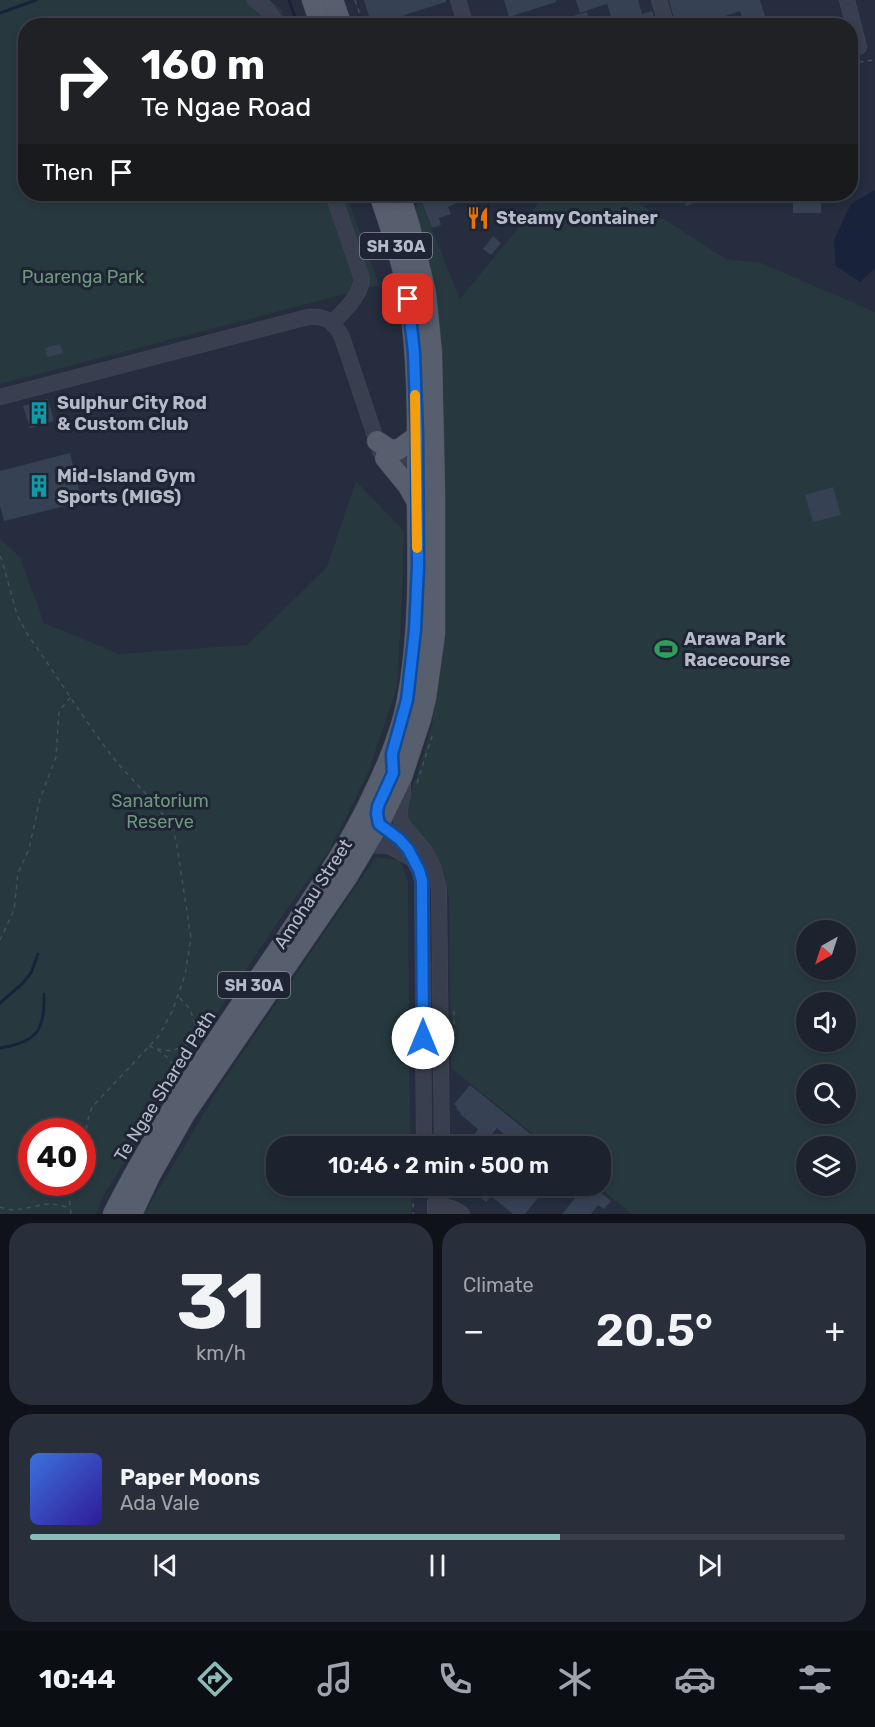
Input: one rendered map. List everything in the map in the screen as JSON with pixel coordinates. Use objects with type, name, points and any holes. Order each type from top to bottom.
[{"type":"main road","points":[[312,0],[318,18]]},
{"type":"main road","points":[[333,0],[339,18]]},
{"type":"main road","name":"SH 30A","points":[[382,201],[408,299],[414,353],[417,436],[426,463],[417,502],[418,566],[411,672],[404,714],[392,754]]},
{"type":"main road","name":"SH 30A","points":[[402,201],[426,293],[430,324],[432,353],[426,463],[435,634],[426,698],[402,777]]},
{"type":"main road","points":[[417,436],[398,450],[381,450],[417,502]]},
{"type":"main road","name":"Amohau Street","points":[[113,1214],[152,1141],[184,1090],[330,873],[365,810],[392,754]]},
{"type":"main road","name":"Amohau Street","points":[[132,1214],[151,1174],[185,1114],[348,876],[379,824],[402,777]]},
{"type":"street","points":[[255,0],[263,5],[273,18]]},
{"type":"street","points":[[458,0],[464,18]]},
{"type":"street","points":[[659,0],[665,18]]},
{"type":"street","points":[[847,0],[850,18]]},
{"type":"street","points":[[858,47],[875,46]]},
{"type":"street","points":[[332,323],[350,305],[361,286],[362,279],[335,201]]},
{"type":"street","points":[[0,397],[308,317],[322,317],[332,323],[342,337],[381,450],[399,463],[426,463]]},
{"type":"street","points":[[392,754],[393,773],[378,806],[377,814],[379,824],[408,849],[422,881],[424,1136]]},
{"type":"street","points":[[402,777],[403,795],[400,819],[425,851],[440,889],[442,1136]]},
{"type":"street","points":[[367,845],[389,846],[414,860]]},
{"type":"street","points":[[422,953],[440,954]]},
{"type":"street","points":[[423,1102],[441,1102]]},
{"type":"street","points":[[435,1208],[454,1209],[462,1214]]},
{"type":"path","points":[[355,0],[361,18]]},
{"type":"path","points":[[858,62],[875,60]]},
{"type":"path","points":[[0,556],[17,615],[28,635],[115,759],[161,813],[176,840],[191,938],[185,975],[172,1012],[158,1037],[92,1107],[88,1118]]},
{"type":"path","points":[[0,571],[4,568]]},
{"type":"path","points":[[0,939],[14,910],[18,873],[29,849],[40,799],[56,757],[59,711],[71,697]]},
{"type":"path","points":[[149,1046],[172,1051],[188,1044],[196,1028],[190,1009],[178,996]]},
{"type":"path","points":[[157,1049],[167,1056],[179,1074],[184,1090]]},
{"type":"path","points":[[69,1196],[71,1214]]},
{"type":"path","points":[[413,1196],[413,1214]]},
{"type":"path","points":[[0,1207],[3,1210],[21,1211],[50,1204],[70,1207]]},
{"type":"green space","name":"Puarenga Park","points":[[0,0],[270,0],[281,9],[284,18],[18,18],[18,201],[349,201],[379,285],[0,384]]},
{"type":"green space","name":"Arawa Park Racecourse","points":[[418,201],[421,201],[460,299],[540,201],[635,201],[726,259],[761,263],[875,312],[875,1214],[632,1214],[610,1196],[611,1136],[536,1136],[451,1068],[449,898],[447,887],[432,852],[407,822],[406,803],[417,776],[432,725],[444,638],[444,402],[441,337],[433,279],[415,212]]},
{"type":"green space","name":"Sanatorium Reserve","points":[[356,481],[404,531],[397,687],[368,773],[329,851],[205,1031],[105,1193],[96,1214],[0,1214],[0,539],[20,557],[44,623],[119,654],[247,645],[327,567]]},
{"type":"green space","points":[[376,857],[400,860],[408,882],[410,1136],[266,1136],[266,1196],[411,1196],[411,1214],[144,1214],[222,1083]]},
{"type":"green space","points":[[433,961],[436,1038],[431,1095],[429,1095],[429,962]]},
{"type":"water","points":[[875,190],[875,268],[860,282],[836,266],[834,240],[851,204]]},
{"type":"building","points":[[364,0],[446,0],[446,2],[404,15],[405,18],[370,18]]},
{"type":"building","points":[[504,0],[556,0],[556,2],[509,17]]},
{"type":"building","points":[[576,0],[638,0],[642,14],[652,11],[654,18],[611,18],[607,4],[580,13]]},
{"type":"building","points":[[669,0],[760,0],[766,18],[742,18],[740,11],[719,18],[674,18]]},
{"type":"building","points":[[587,12],[589,18],[566,18]]},
{"type":"building","points":[[421,201],[456,201],[457,203],[448,207],[451,214],[439,218],[441,225],[432,228]]},
{"type":"building","points":[[684,201],[699,201],[686,206]]},
{"type":"building","points":[[793,201],[821,201],[821,213],[793,213]]},
{"type":"building","points":[[493,236],[501,243],[491,255],[483,249]]},
{"type":"building","points":[[60,344],[63,353],[47,357],[45,348]]},
{"type":"building","name":"Sulphur City Rod & Custom Club","points":[[48,399],[54,421],[30,428],[23,406]]},
{"type":"building","name":"Mid-Island Gym Sports (MIGS)","points":[[70,453],[82,502],[4,521],[0,506],[0,471]]},
{"type":"building","points":[[833,487],[841,515],[813,522],[805,495]]},
{"type":"building","points":[[470,1085],[533,1136],[506,1136],[497,1128],[491,1136],[475,1136],[478,1129],[460,1114],[454,1104]]},
{"type":"building","points":[[479,1196],[491,1196],[486,1202]]},
{"type":"building","points":[[491,1196],[539,1196],[525,1214],[513,1214]]},
{"type":"building","points":[[577,1196],[605,1196],[611,1201],[604,1209],[598,1205],[591,1214],[562,1214]]},
{"type":"waterway","points":[[0,13],[36,0]]},
{"type":"waterway","points":[[289,0],[295,18]]},
{"type":"waterway","points":[[0,1003],[31,973],[38,954]]},
{"type":"waterway","points":[[0,1048],[23,1042],[36,1033],[43,1017],[44,994]]},
{"type":"slow traffic","points":[[415,395],[417,548]]},
{"type":"place","name":"Steamy Container","points":[[478,218]]},
{"type":"place","name":"Sulphur City Rod & Custom Club","points":[[39,413]]},
{"type":"place","name":"Mid-Island Gym Sports (MIGS)","points":[[39,486]]},
{"type":"place","name":"Arawa Park Racecourse","points":[[666,649]]},
{"type":"route","points":[[408,299],[414,353],[417,436],[418,566],[415,630],[407,700],[392,754],[393,773],[378,806],[377,814],[379,824],[408,849],[422,881],[423,1038]]}]
